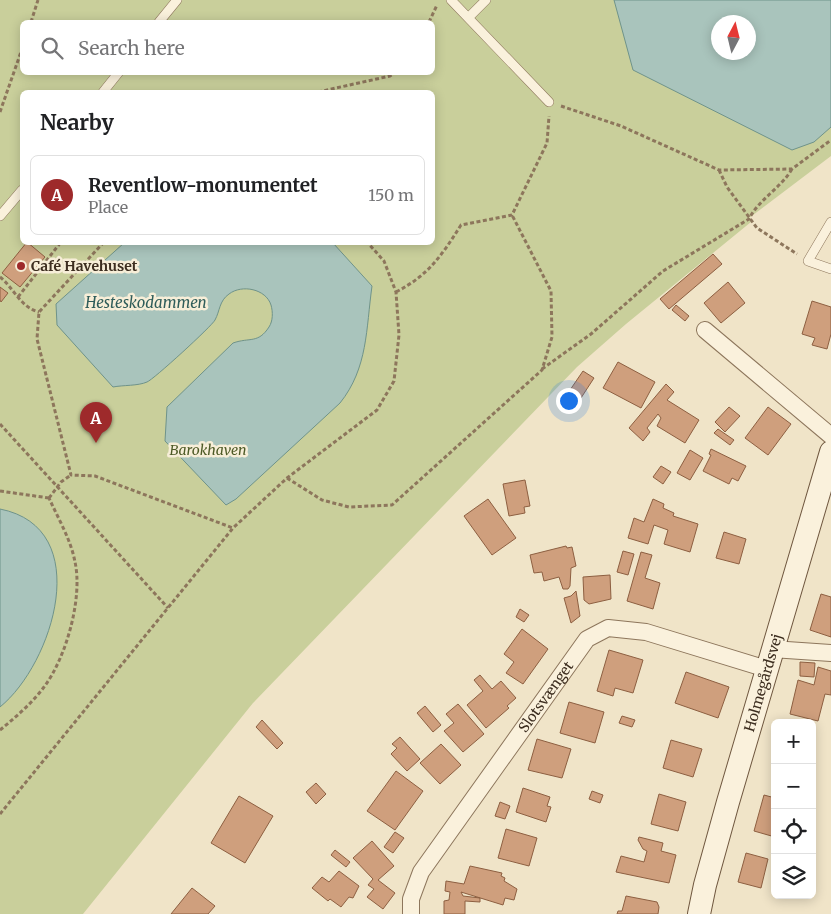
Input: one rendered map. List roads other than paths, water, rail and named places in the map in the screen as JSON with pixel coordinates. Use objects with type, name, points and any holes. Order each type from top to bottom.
[{"type":"street","points":[[705,330],[831,436]]},
{"type":"street","name":"Holmegårdsvej","points":[[699,914],[704,886],[831,452]]},
{"type":"street","name":"Slotsvænget","points":[[411,914],[411,899],[420,872],[586,639],[608,628],[646,632],[770,659],[831,653]]},
{"type":"lane","points":[[161,20],[177,0]]},
{"type":"lane","points":[[451,0],[549,102]]},
{"type":"lane","points":[[469,17],[486,0]]},
{"type":"lane","points":[[105,90],[117,75]]},
{"type":"lane","points":[[0,216],[20,192]]},
{"type":"lane","points":[[831,222],[808,262],[831,268]]},
{"type":"water","points":[[614,0],[831,0],[831,127],[814,142],[792,150],[633,70]]},
{"type":"water","name":"Hesteskodammen","points":[[122,245],[335,245],[372,286],[367,333],[361,362],[349,390],[340,403],[236,499],[226,505],[165,441],[167,407],[233,343],[257,338],[265,332],[270,325],[272,313],[271,305],[264,295],[247,289],[240,289],[229,294],[223,300],[215,320],[152,379],[139,384],[113,387],[57,325],[56,304]]},
{"type":"water","points":[[0,509],[30,521],[48,542],[56,569],[56,599],[49,630],[36,661],[19,687],[0,707]]},
{"type":"place","name":"Café Havehuset","points":[[21,266]]},
{"type":"place","name":"Reventlow-monumentet","points":[[96,443]]},
{"type":"park label","name":"Barokhaven","points":[[208,450]]}]
